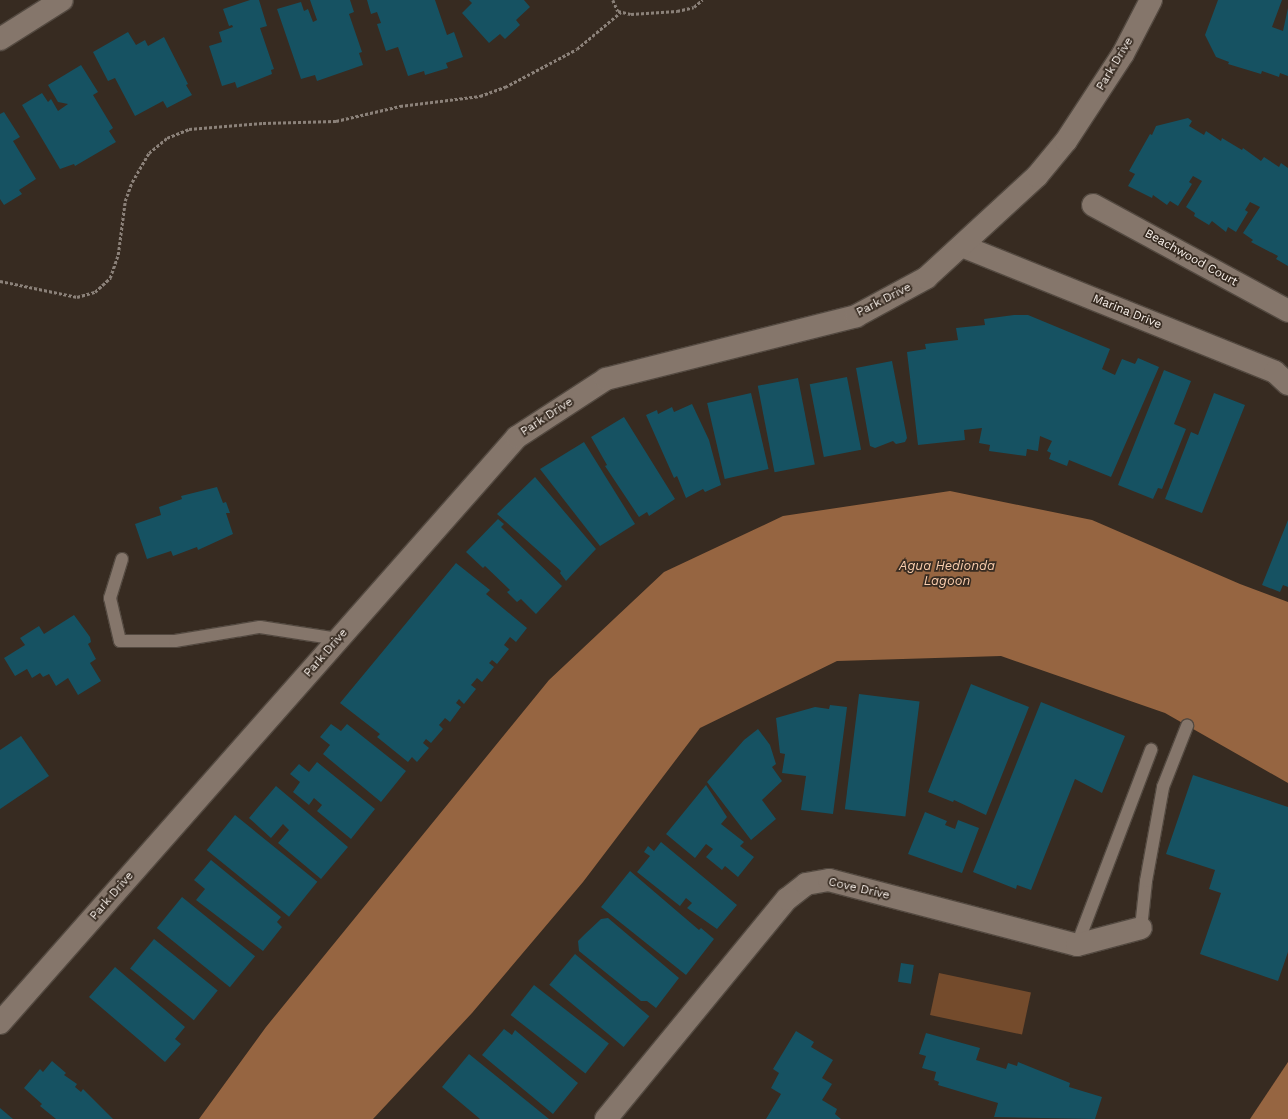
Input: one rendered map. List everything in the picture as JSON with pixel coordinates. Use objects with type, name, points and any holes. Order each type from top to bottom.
[{"type":"street","points":[[0,38],[62,0]]},
{"type":"street","name":"Park Drive","points":[[0,1023],[517,437],[606,379],[856,316],[926,278],[1037,176],[1066,141],[1123,54],[1151,0]]},
{"type":"street","name":"Beachwood Court","points":[[1093,205],[1288,311]]},
{"type":"street","name":"Marina Drive","points":[[962,246],[1275,372],[1288,384]]},
{"type":"street","name":"Cove Drive","points":[[606,1119],[787,899],[806,884],[829,880],[1077,945],[1141,928]]},
{"type":"lane","points":[[122,559],[110,598],[120,641],[175,640],[260,627],[338,639]]},
{"type":"lane","points":[[1141,928],[1146,881],[1163,787],[1187,726]]},
{"type":"lane","points":[[1077,945],[1151,750]]},
{"type":"path","points":[[613,0],[618,11],[652,14],[694,7],[702,0]]},
{"type":"path","points":[[0,281],[76,297],[95,292],[110,278],[118,255],[125,201],[132,182],[149,153],[167,138],[189,129],[263,122],[336,120],[400,106],[480,96],[505,87],[576,49],[621,12]]},
{"type":"shaded area","points":[[939,973],[1031,993],[1022,1035],[930,1015]]},
{"type":"water","name":"Agua Hedionda Lagoon","points":[[950,491],[1092,520],[1240,584],[1288,602],[1288,783],[1165,713],[1001,656],[837,661],[700,728],[583,882],[472,1013],[373,1119],[199,1119],[266,1027],[549,680],[664,572],[783,516]]},
{"type":"water","points":[[1288,1062],[1288,1119],[1250,1119]]},
{"type":"building","points":[[250,0],[259,0],[267,26],[260,28],[274,69],[271,70],[272,74],[237,88],[235,82],[222,86],[209,46],[222,42],[219,32],[233,27],[232,25],[229,26],[223,9]]},
{"type":"building","points":[[310,0],[350,0],[354,12],[349,14],[362,52],[359,53],[363,65],[317,81],[315,75],[301,79],[277,9],[301,2],[304,11],[308,9],[313,22],[317,20]]},
{"type":"building","points":[[367,0],[435,0],[447,35],[454,32],[463,57],[446,63],[448,68],[425,75],[424,71],[408,76],[398,47],[386,51],[377,24],[381,23],[377,12],[371,14]]},
{"type":"building","points":[[469,0],[524,0],[530,7],[516,20],[520,25],[505,39],[500,34],[489,43],[462,13],[472,3]]},
{"type":"building","points":[[1218,0],[1282,0],[1272,27],[1283,31],[1288,8],[1288,76],[1280,73],[1279,77],[1262,71],[1261,74],[1228,64],[1229,62],[1216,57],[1205,35]]},
{"type":"building","points":[[128,32],[136,45],[145,40],[148,46],[164,37],[192,95],[167,108],[163,101],[135,116],[115,78],[108,81],[93,52]]},
{"type":"building","points":[[81,65],[98,92],[93,95],[113,128],[109,131],[116,142],[75,166],[74,164],[60,169],[22,105],[42,93],[48,102],[51,99],[58,111],[68,104],[58,102],[48,85]]},
{"type":"building","points":[[4,112],[20,137],[13,141],[36,179],[19,190],[22,194],[4,205],[0,199],[0,114]]},
{"type":"building","points":[[1188,118],[1192,121],[1189,126],[1204,135],[1206,131],[1221,141],[1222,138],[1242,150],[1243,148],[1261,161],[1264,157],[1279,167],[1281,163],[1288,168],[1288,266],[1276,259],[1278,256],[1251,242],[1253,240],[1243,233],[1260,207],[1250,202],[1245,210],[1248,212],[1236,232],[1228,227],[1226,232],[1212,221],[1209,225],[1194,216],[1195,213],[1186,207],[1202,181],[1193,176],[1189,182],[1192,184],[1178,206],[1170,201],[1167,205],[1153,195],[1152,198],[1128,186],[1135,174],[1129,171],[1150,134],[1152,135],[1156,126]]},
{"type":"building","points":[[1014,315],[1028,315],[1110,349],[1102,369],[1115,375],[1122,359],[1135,364],[1138,358],[1159,367],[1111,477],[1069,460],[1067,466],[1049,459],[1051,453],[1047,451],[1052,441],[1040,436],[1038,451],[1027,449],[1026,456],[989,451],[990,445],[979,443],[982,428],[964,430],[965,440],[918,445],[907,352],[926,349],[925,344],[958,340],[956,328],[985,325],[984,319]]},
{"type":"building","points":[[892,361],[907,438],[905,442],[896,444],[893,441],[875,448],[870,446],[856,368]]},
{"type":"building","points":[[1164,370],[1191,381],[1174,424],[1186,429],[1162,489],[1158,488],[1153,499],[1118,485]]},
{"type":"building","points":[[847,377],[861,450],[824,457],[810,384]]},
{"type":"building","points":[[798,378],[815,464],[775,472],[758,386]]},
{"type":"building","points":[[751,393],[769,469],[725,479],[707,403]]},
{"type":"building","points":[[1214,393],[1245,405],[1202,513],[1165,499],[1191,432],[1198,435]]},
{"type":"building","points":[[692,404],[709,440],[721,485],[705,492],[703,489],[686,498],[677,476],[674,478],[646,415],[657,410],[658,414],[672,407],[674,412]]},
{"type":"building","points":[[624,417],[675,499],[649,516],[647,512],[639,517],[605,466],[607,465],[591,437]]},
{"type":"building","points":[[584,442],[635,524],[600,546],[540,469]]},
{"type":"building","points":[[535,477],[596,549],[566,581],[560,573],[561,571],[497,514]]},
{"type":"building","points":[[217,487],[223,503],[226,502],[230,513],[226,513],[233,534],[198,550],[197,547],[173,556],[171,551],[147,559],[135,524],[161,515],[159,507],[182,499],[181,496]]},
{"type":"building","points":[[498,519],[504,524],[501,527],[562,586],[536,614],[521,599],[517,602],[507,592],[510,590],[485,566],[483,568],[466,552]]},
{"type":"building","points":[[1288,520],[1288,587],[1283,585],[1280,592],[1262,585]]},
{"type":"building","points":[[456,563],[490,590],[486,594],[527,628],[516,642],[510,637],[504,645],[509,649],[497,664],[492,660],[489,663],[494,667],[482,682],[477,678],[471,685],[476,689],[464,704],[459,699],[456,703],[461,707],[450,722],[445,718],[439,725],[443,729],[431,743],[426,739],[423,743],[429,748],[417,762],[412,757],[408,762],[377,737],[380,734],[340,703]]},
{"type":"building","points":[[74,615],[90,637],[91,642],[88,644],[96,659],[90,663],[101,681],[78,695],[68,678],[56,686],[49,674],[43,677],[40,673],[32,678],[27,669],[15,676],[4,658],[25,645],[20,638],[39,626],[44,634]]},
{"type":"building","points":[[971,684],[1029,707],[986,815],[954,800],[953,802],[928,792]]},
{"type":"building","points":[[859,694],[920,701],[905,817],[845,809]]},
{"type":"building","points":[[1041,702],[1125,736],[1102,793],[1075,779],[1031,890],[1017,885],[1016,889],[973,872]]},
{"type":"building","points":[[830,705],[847,707],[833,814],[801,810],[806,776],[782,773],[785,754],[780,753],[776,718],[815,707],[829,709]]},
{"type":"building","points":[[331,724],[341,731],[347,724],[406,771],[381,802],[323,754],[330,745],[320,737]]},
{"type":"building","points":[[758,729],[770,745],[776,764],[772,767],[782,781],[762,800],[776,819],[751,840],[707,782],[744,740]]},
{"type":"building","points":[[21,736],[49,776],[0,809],[0,750]]},
{"type":"building","points":[[317,762],[375,809],[351,839],[317,811],[322,805],[314,798],[309,805],[293,792],[300,782],[290,774],[299,764],[309,772]]},
{"type":"building","points":[[1193,775],[1288,807],[1288,952],[1278,981],[1200,954],[1221,893],[1209,889],[1215,870],[1166,854]]},
{"type":"building","points":[[706,785],[727,817],[721,824],[744,842],[740,846],[754,857],[738,877],[725,866],[722,870],[706,857],[713,849],[706,844],[695,858],[666,834]]},
{"type":"building","points":[[276,786],[348,847],[321,879],[278,843],[289,830],[283,824],[271,838],[249,818]]},
{"type":"building","points":[[925,812],[947,821],[945,825],[955,829],[958,820],[979,828],[962,873],[908,854]]},
{"type":"building","points":[[235,815],[317,882],[289,917],[207,850]]},
{"type":"building","points":[[661,842],[737,905],[717,929],[687,908],[692,903],[686,898],[680,906],[637,872],[650,856],[644,852],[648,846],[654,851]]},
{"type":"building","points":[[211,860],[281,917],[277,922],[282,927],[263,951],[196,900],[205,889],[194,880]]},
{"type":"building","points":[[630,871],[699,930],[701,928],[714,939],[686,975],[601,907]]},
{"type":"building","points":[[182,897],[255,956],[230,987],[157,928]]},
{"type":"building","points":[[608,918],[679,978],[656,1008],[647,1001],[641,1001],[579,951],[578,941],[601,919]]},
{"type":"building","points":[[154,939],[218,991],[194,1020],[130,969]]},
{"type":"building","points":[[575,954],[649,1016],[624,1047],[549,985]]},
{"type":"building","points":[[901,963],[914,965],[911,984],[898,982]]},
{"type":"building","points":[[115,967],[185,1027],[175,1039],[181,1044],[165,1062],[89,997]]},
{"type":"building","points":[[534,985],[609,1043],[585,1073],[511,1015]]},
{"type":"building","points":[[504,1029],[512,1035],[515,1030],[578,1083],[553,1114],[482,1055]]},
{"type":"building","points":[[796,1031],[814,1042],[811,1047],[833,1060],[822,1078],[832,1084],[822,1100],[837,1109],[835,1114],[841,1119],[766,1119],[781,1094],[771,1088],[779,1073],[773,1069]]},
{"type":"building","points":[[926,1033],[980,1048],[976,1060],[1006,1069],[1008,1063],[1017,1066],[1018,1062],[1070,1083],[1069,1087],[1102,1097],[1095,1119],[994,1117],[998,1103],[938,1085],[939,1082],[934,1080],[936,1072],[922,1068],[926,1056],[919,1054]]},
{"type":"building","points":[[469,1054],[549,1119],[480,1119],[442,1087]]},
{"type":"building","points":[[52,1061],[66,1073],[64,1075],[77,1084],[75,1087],[81,1092],[83,1089],[113,1119],[56,1119],[40,1106],[42,1104],[24,1088],[40,1069],[43,1072]]},
{"type":"building","points":[[0,1108],[13,1119],[0,1119]]}]
